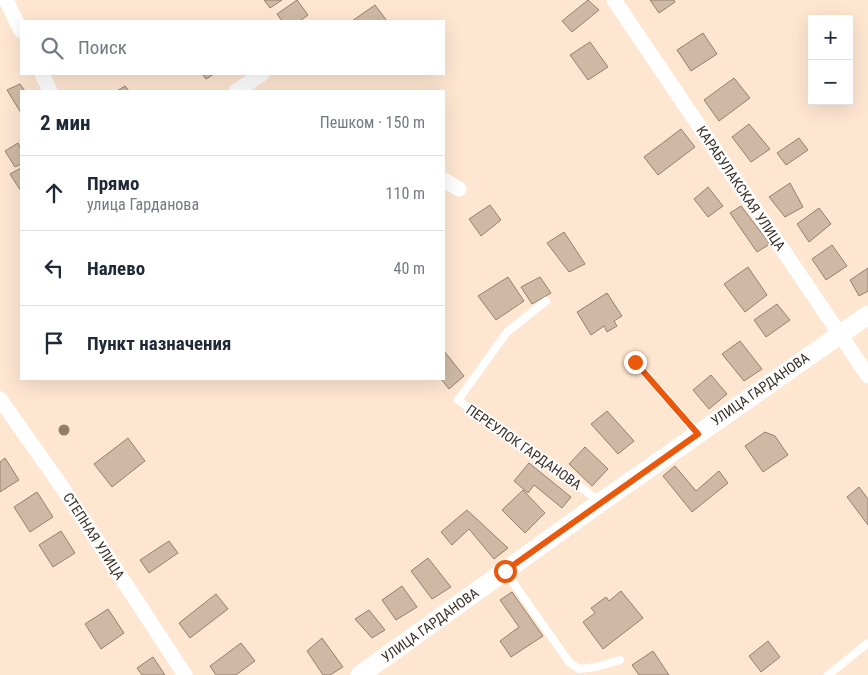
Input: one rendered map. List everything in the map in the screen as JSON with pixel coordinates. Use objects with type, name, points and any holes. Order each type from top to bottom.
[{"type":"street","points":[[6,0],[20,29]]},
{"type":"street","name":"КАРАБУЛАКСКАЯ УЛИЦА","points":[[614,0],[868,376]]},
{"type":"street","points":[[42,75],[50,90]]},
{"type":"street","points":[[238,90],[260,75]]},
{"type":"street","points":[[445,181],[459,189]]},
{"type":"street","name":"УЛИЦА ГАРДАНОВА","points":[[360,675],[839,333],[868,315]]},
{"type":"street","name":"СТЕПНАЯ УЛИЦА","points":[[0,399],[64,490],[185,675]]},
{"type":"lane","name":"ПЕРЕУЛОК ГАРДАНОВА","points":[[546,300],[507,332],[458,400],[601,502]]},
{"type":"lane","points":[[635,362],[698,434]]},
{"type":"lane","points":[[505,571],[569,662],[578,669],[596,667],[620,660]]},
{"type":"lane","points":[[828,675],[868,643]]},
{"type":"building","points":[[264,0],[282,0],[270,8]]},
{"type":"building","points":[[297,0],[308,15],[301,20],[281,20],[277,14]]},
{"type":"building","points":[[588,0],[599,10],[572,32],[562,21]]},
{"type":"building","points":[[650,0],[674,0],[675,2],[659,13]]},
{"type":"building","points":[[375,5],[386,20],[353,20]]},
{"type":"building","points":[[703,33],[717,54],[691,71],[677,50]]},
{"type":"building","points":[[590,42],[608,67],[588,80],[570,55]]},
{"type":"building","points":[[203,75],[212,75],[206,79]]},
{"type":"building","points":[[734,78],[750,98],[719,121],[704,100]]},
{"type":"building","points":[[20,84],[24,90],[20,90],[20,111],[7,90]]},
{"type":"building","points":[[125,86],[128,90],[119,90]]},
{"type":"building","points":[[749,124],[770,149],[751,162],[732,137]]},
{"type":"building","points":[[681,129],[695,147],[658,175],[644,157]]},
{"type":"building","points":[[799,138],[808,150],[786,165],[777,153]]},
{"type":"building","points":[[18,143],[20,147],[20,164],[15,167],[5,151]]},
{"type":"building","points":[[20,169],[20,189],[10,174]]},
{"type":"building","points":[[790,183],[803,207],[785,217],[769,197]]},
{"type":"building","points":[[708,187],[723,206],[708,217],[694,199]]},
{"type":"building","points":[[490,205],[501,220],[481,236],[469,219]]},
{"type":"building","points":[[741,206],[770,244],[757,252],[730,213]]},
{"type":"building","points":[[819,208],[831,224],[809,242],[797,224]]},
{"type":"building","points":[[564,232],[585,264],[569,272],[547,243]]},
{"type":"building","points":[[832,245],[847,266],[826,280],[812,259]]},
{"type":"building","points":[[748,267],[767,295],[745,312],[724,284]]},
{"type":"building","points":[[868,268],[868,291],[859,296],[850,280]]},
{"type":"building","points":[[508,277],[524,301],[496,320],[478,296]]},
{"type":"building","points":[[540,277],[551,293],[532,304],[521,287]]},
{"type":"building","points":[[607,293],[622,316],[614,321],[617,326],[607,332],[604,326],[591,335],[577,312]]},
{"type":"building","points":[[777,304],[790,320],[766,337],[754,320]]},
{"type":"building","points":[[740,341],[762,369],[744,381],[722,354]]},
{"type":"building","points":[[445,352],[464,376],[449,389],[442,380],[445,380]]},
{"type":"building","points":[[711,375],[727,394],[709,409],[693,390]]},
{"type":"building","points":[[607,411],[634,441],[618,454],[591,424]]},
{"type":"building","points":[[765,432],[775,436],[788,455],[763,472],[745,446]]},
{"type":"building","points":[[128,438],[145,461],[112,487],[94,464]]},
{"type":"building","points":[[585,447],[608,469],[592,486],[569,464]]},
{"type":"building","points":[[5,458],[19,480],[0,492],[0,462]]},
{"type":"building","points":[[529,463],[571,497],[562,508],[534,485],[528,493],[514,481]]},
{"type":"building","points":[[675,466],[696,491],[719,471],[728,483],[692,512],[663,476]]},
{"type":"building","points":[[859,487],[868,499],[868,525],[847,497]]},
{"type":"building","points":[[523,490],[545,513],[525,533],[502,510]]},
{"type":"building","points":[[37,492],[53,517],[30,532],[14,507]]},
{"type":"building","points":[[467,510],[508,548],[494,559],[469,529],[452,545],[441,532]]},
{"type":"building","points":[[61,531],[75,553],[53,567],[39,545]]},
{"type":"building","points":[[169,541],[178,553],[149,573],[140,560]]},
{"type":"building","points":[[428,558],[451,587],[432,599],[411,571]]},
{"type":"building","points":[[402,586],[417,607],[396,620],[382,600]]},
{"type":"building","points":[[621,591],[643,618],[603,649],[583,622],[595,613],[591,608],[606,597],[609,601]]},
{"type":"building","points":[[512,592],[543,636],[511,657],[500,641],[519,627],[500,600]]},
{"type":"building","points":[[216,594],[228,609],[190,638],[179,623]]},
{"type":"building","points":[[108,609],[124,633],[101,649],[85,624]]},
{"type":"building","points":[[369,610],[385,630],[372,638],[355,619]]},
{"type":"building","points":[[322,638],[343,667],[330,675],[323,675],[307,651]]},
{"type":"building","points":[[768,641],[780,657],[761,672],[749,656]]},
{"type":"building","points":[[241,643],[255,661],[236,675],[216,675],[210,666]]},
{"type":"building","points":[[653,651],[669,675],[639,675],[632,665]]},
{"type":"building","points":[[153,657],[165,675],[142,675],[137,668]]},
{"type":"route","points":[[505,571],[698,434],[635,362]]}]
